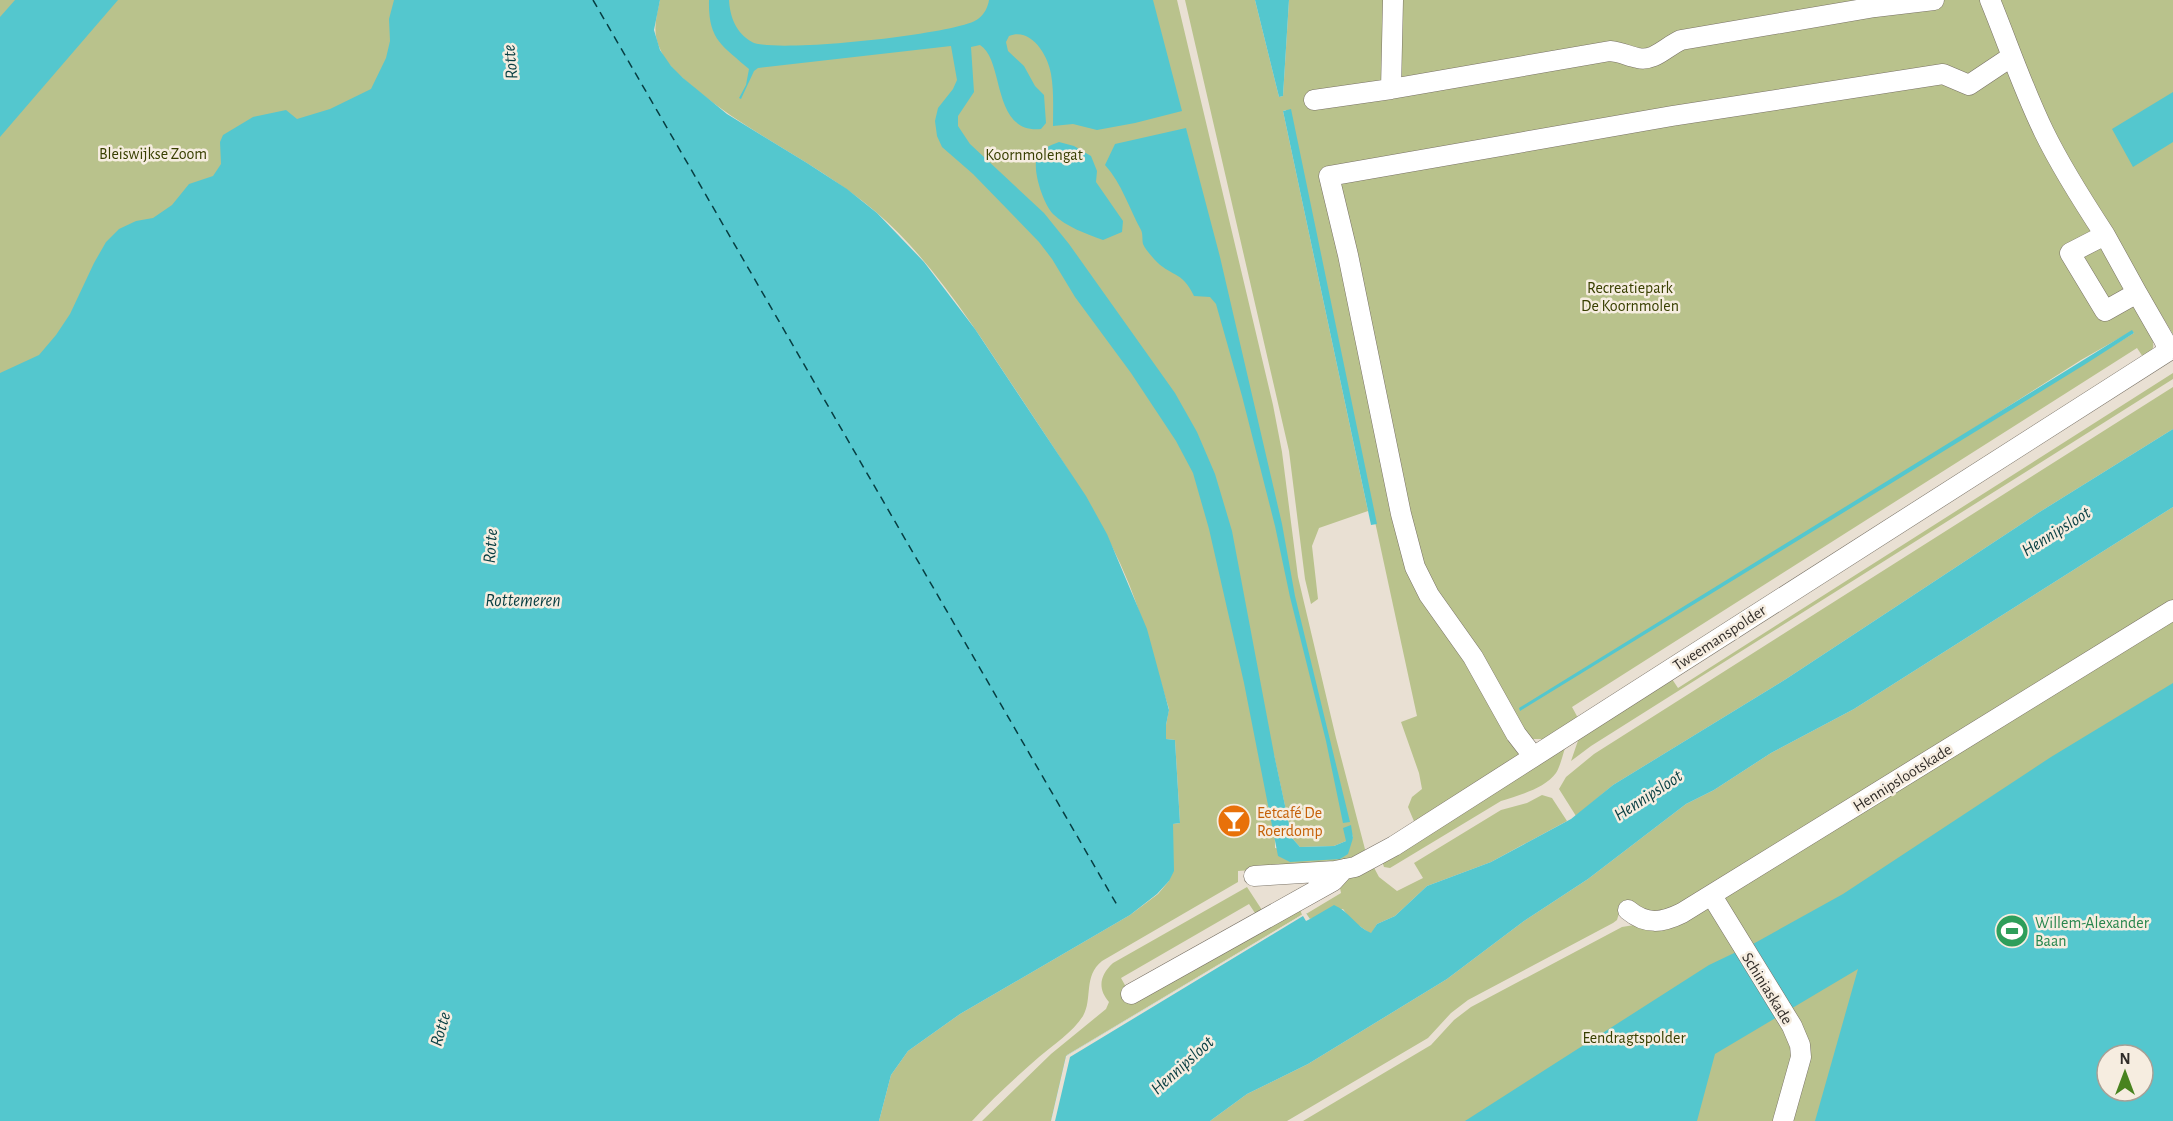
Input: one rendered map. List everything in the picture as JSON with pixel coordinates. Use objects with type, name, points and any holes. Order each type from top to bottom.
[{"type":"street","points":[[1391,89],[1393,0]]},
{"type":"street","points":[[1314,100],[1611,51],[1646,59],[1654,57],[1669,45],[1681,40],[1875,4],[1934,0]]},
{"type":"street","name":"Tweemanspolder","points":[[1254,876],[1355,867],[1394,846],[2170,349],[2045,134],[2011,57],[1990,0]]},
{"type":"street","points":[[1533,756],[1516,734],[1473,657],[1429,595],[1415,567],[1401,514],[1348,255],[1329,176],[1672,116],[1943,74],[1970,85],[2011,57]]},
{"type":"street","points":[[2105,235],[2070,253],[2105,311],[2137,293]]},
{"type":"street","name":"Hennipslootskade","points":[[1628,910],[1635,916],[1653,923],[1668,920],[1712,896],[2173,610]]},
{"type":"street","points":[[1131,994],[1333,881],[1344,869]]},
{"type":"street","name":"Schiniaskade","points":[[1712,896],[1792,1026],[1800,1045],[1801,1058],[1783,1121]]},
{"type":"green space","name":"Bleiswijkse Zoom","points":[[0,0],[436,0],[396,156],[0,467]]},
{"type":"green space","name":"Koornmolengat","points":[[660,0],[1177,0],[1273,405],[1282,452],[1298,577],[1366,853],[1343,863],[1238,871],[1238,882],[1102,961],[1092,974],[1088,1002],[1079,1022],[1013,1080],[972,1121],[879,1121],[891,1075],[908,1051],[960,1014],[1130,915],[1158,894],[1169,881],[1173,824],[1180,823],[1175,740],[1166,739],[1169,709],[1135,599],[1106,534],[1064,463],[954,299],[917,253],[876,212],[833,180],[720,108],[677,73],[663,56],[656,37]],"holes":[[[1274,755],[1292,838],[1300,847],[1334,846],[1346,841],[1350,826],[1353,838],[1340,859],[1275,848]]]},
{"type":"green space","name":"Recreatiepark De Koornmolen","points":[[1185,0],[1255,0],[1279,97],[1283,96],[1289,0],[2173,0],[2173,334],[2159,311],[2153,332],[2153,349],[2148,354],[2143,357],[2137,348],[1572,707],[1578,718],[1545,739],[1527,739],[1520,754],[1416,826],[1408,807],[1412,797],[1422,789],[1419,773],[1401,722],[1417,716],[1286,110],[1283,111],[1368,511],[1319,528],[1312,546],[1318,599],[1311,604],[1305,579],[1289,451]],"holes":[[[2132,331],[2134,333],[1866,497],[2081,360]]]},
{"type":"green space","points":[[2173,373],[2173,379],[1591,746],[1571,761],[1581,732],[1670,676],[1678,688]]},
{"type":"green space","points":[[2173,387],[2173,429],[2038,513],[1786,679],[1613,785],[1576,816],[1559,789],[1566,777],[1594,754]]},
{"type":"green space","name":"Eendragtspolder","points":[[2173,507],[2173,1121],[1303,1121],[1431,1045],[1454,1020],[1471,1007],[1622,927],[1634,925],[1620,910],[1617,920],[1613,923],[1468,1000],[1451,1013],[1428,1038],[1287,1121],[1210,1121],[1247,1094],[1308,1064],[1447,979],[1524,921],[1588,879],[1686,804],[1714,790],[1771,753],[1854,709]]},
{"type":"green space","points":[[1567,741],[1558,770],[1551,779],[1531,791],[1501,801],[1390,868],[1384,867],[1381,858]]},
{"type":"green space","points":[[1542,795],[1552,798],[1567,821],[1491,862],[1427,886],[1395,916],[1377,924],[1371,934],[1351,920],[1343,909],[1310,919],[1306,914],[1341,893],[1339,883],[1371,862],[1379,877],[1397,891],[1423,878],[1414,863],[1501,810],[1527,803]]},
{"type":"green space","points":[[1247,887],[1262,910],[1255,913],[1249,904],[1121,978],[1126,987],[1297,906],[1303,914],[1067,1055],[1051,1121],[982,1121],[1051,1054],[1106,1009],[1109,1002],[1103,992],[1102,982],[1105,972],[1113,963]]},
{"type":"water","points":[[15,0],[118,0],[0,137],[0,17]]},
{"type":"water","name":"Rottemeren","points":[[394,0],[660,0],[654,30],[660,50],[683,78],[727,114],[847,189],[877,213],[924,262],[975,329],[1086,496],[1107,534],[1147,629],[1169,710],[1166,739],[1175,740],[1180,823],[1173,824],[1174,871],[1169,881],[1157,894],[1130,915],[960,1014],[908,1051],[891,1075],[879,1121],[0,1121],[0,373],[39,355],[56,335],[70,314],[106,242],[119,229],[136,221],[153,218],[172,205],[189,184],[213,176],[221,164],[220,142],[223,135],[253,117],[286,110],[297,119],[330,109],[371,89],[386,58],[390,41],[389,19]]},
{"type":"water","points":[[709,0],[729,0],[735,24],[752,42],[794,46],[866,41],[964,25],[980,17],[989,0],[1153,0],[1182,111],[1097,130],[1073,124],[1053,126],[1052,80],[1046,59],[1037,44],[1024,35],[1017,34],[1009,36],[1006,42],[1008,51],[1024,66],[1035,86],[1044,95],[1046,123],[1041,129],[1025,127],[1014,120],[1006,109],[988,53],[980,45],[971,47],[974,92],[958,116],[958,126],[970,144],[1044,213],[1069,244],[1175,393],[1197,432],[1215,474],[1232,531],[1292,838],[1300,847],[1334,846],[1346,841],[1343,828],[1351,825],[1353,838],[1348,854],[1340,859],[1290,862],[1278,856],[1244,683],[1209,529],[1193,473],[1176,441],[1131,373],[1075,297],[1039,242],[973,174],[942,147],[937,136],[935,121],[938,108],[957,80],[951,46],[758,68],[754,71],[741,99],[739,98],[746,85],[749,69],[718,40],[711,24]]},
{"type":"water","points":[[1255,0],[1289,0],[1283,96],[1279,97]]},
{"type":"water","points":[[2173,92],[2173,142],[2133,167],[2112,129]]},
{"type":"water","points":[[1291,109],[1377,524],[1371,525],[1283,111]]},
{"type":"water","points":[[1186,128],[1220,257],[1282,524],[1295,596],[1350,822],[1343,823],[1275,526],[1216,304],[1210,297],[1194,296],[1185,282],[1160,265],[1148,252],[1143,244],[1141,230],[1125,196],[1105,165],[1115,144]]},
{"type":"water","points":[[1059,142],[1074,146],[1091,156],[1097,171],[1096,182],[1123,221],[1122,232],[1103,240],[1070,226],[1058,219],[1050,210],[1040,188],[1036,164],[1041,152]]},
{"type":"water","points":[[2132,330],[2134,333],[2084,365],[1520,711],[1519,708]]},
{"type":"water","name":"Hennipsloot","points":[[2173,429],[2173,507],[1854,709],[1771,753],[1714,790],[1686,804],[1588,879],[1524,921],[1447,979],[1308,1064],[1247,1094],[1210,1121],[1051,1121],[1066,1056],[1306,913],[1310,919],[1334,905],[1371,933],[1377,924],[1395,916],[1427,886],[1491,862],[1571,819],[1613,785],[1786,679],[2038,513]]},
{"type":"water","name":"Willem-Alexander Baan","points":[[2173,683],[2173,1121],[1815,1121],[1858,969],[1715,1054],[1697,1121],[1465,1121],[1709,965],[1753,944],[1843,894],[2051,757]]},
{"type":"pier","points":[[1304,910],[1310,919],[1306,921],[1303,916],[1070,1057],[1055,1121],[1051,1121],[1066,1056],[1302,915],[1301,912]]},
{"type":"ferry route","points":[[593,0],[1117,905]]},
{"type":"place","name":"Eetcafé De Roerdomp","points":[[1234,821]]},
{"type":"place","name":"Willem-Alexander Baan","points":[[2012,931]]},
{"type":"water label","name":"Rotte","points":[[510,62]]},
{"type":"water label","name":"Rotte","points":[[490,546]]},
{"type":"water label","name":"Rotte","points":[[440,1029]]}]
